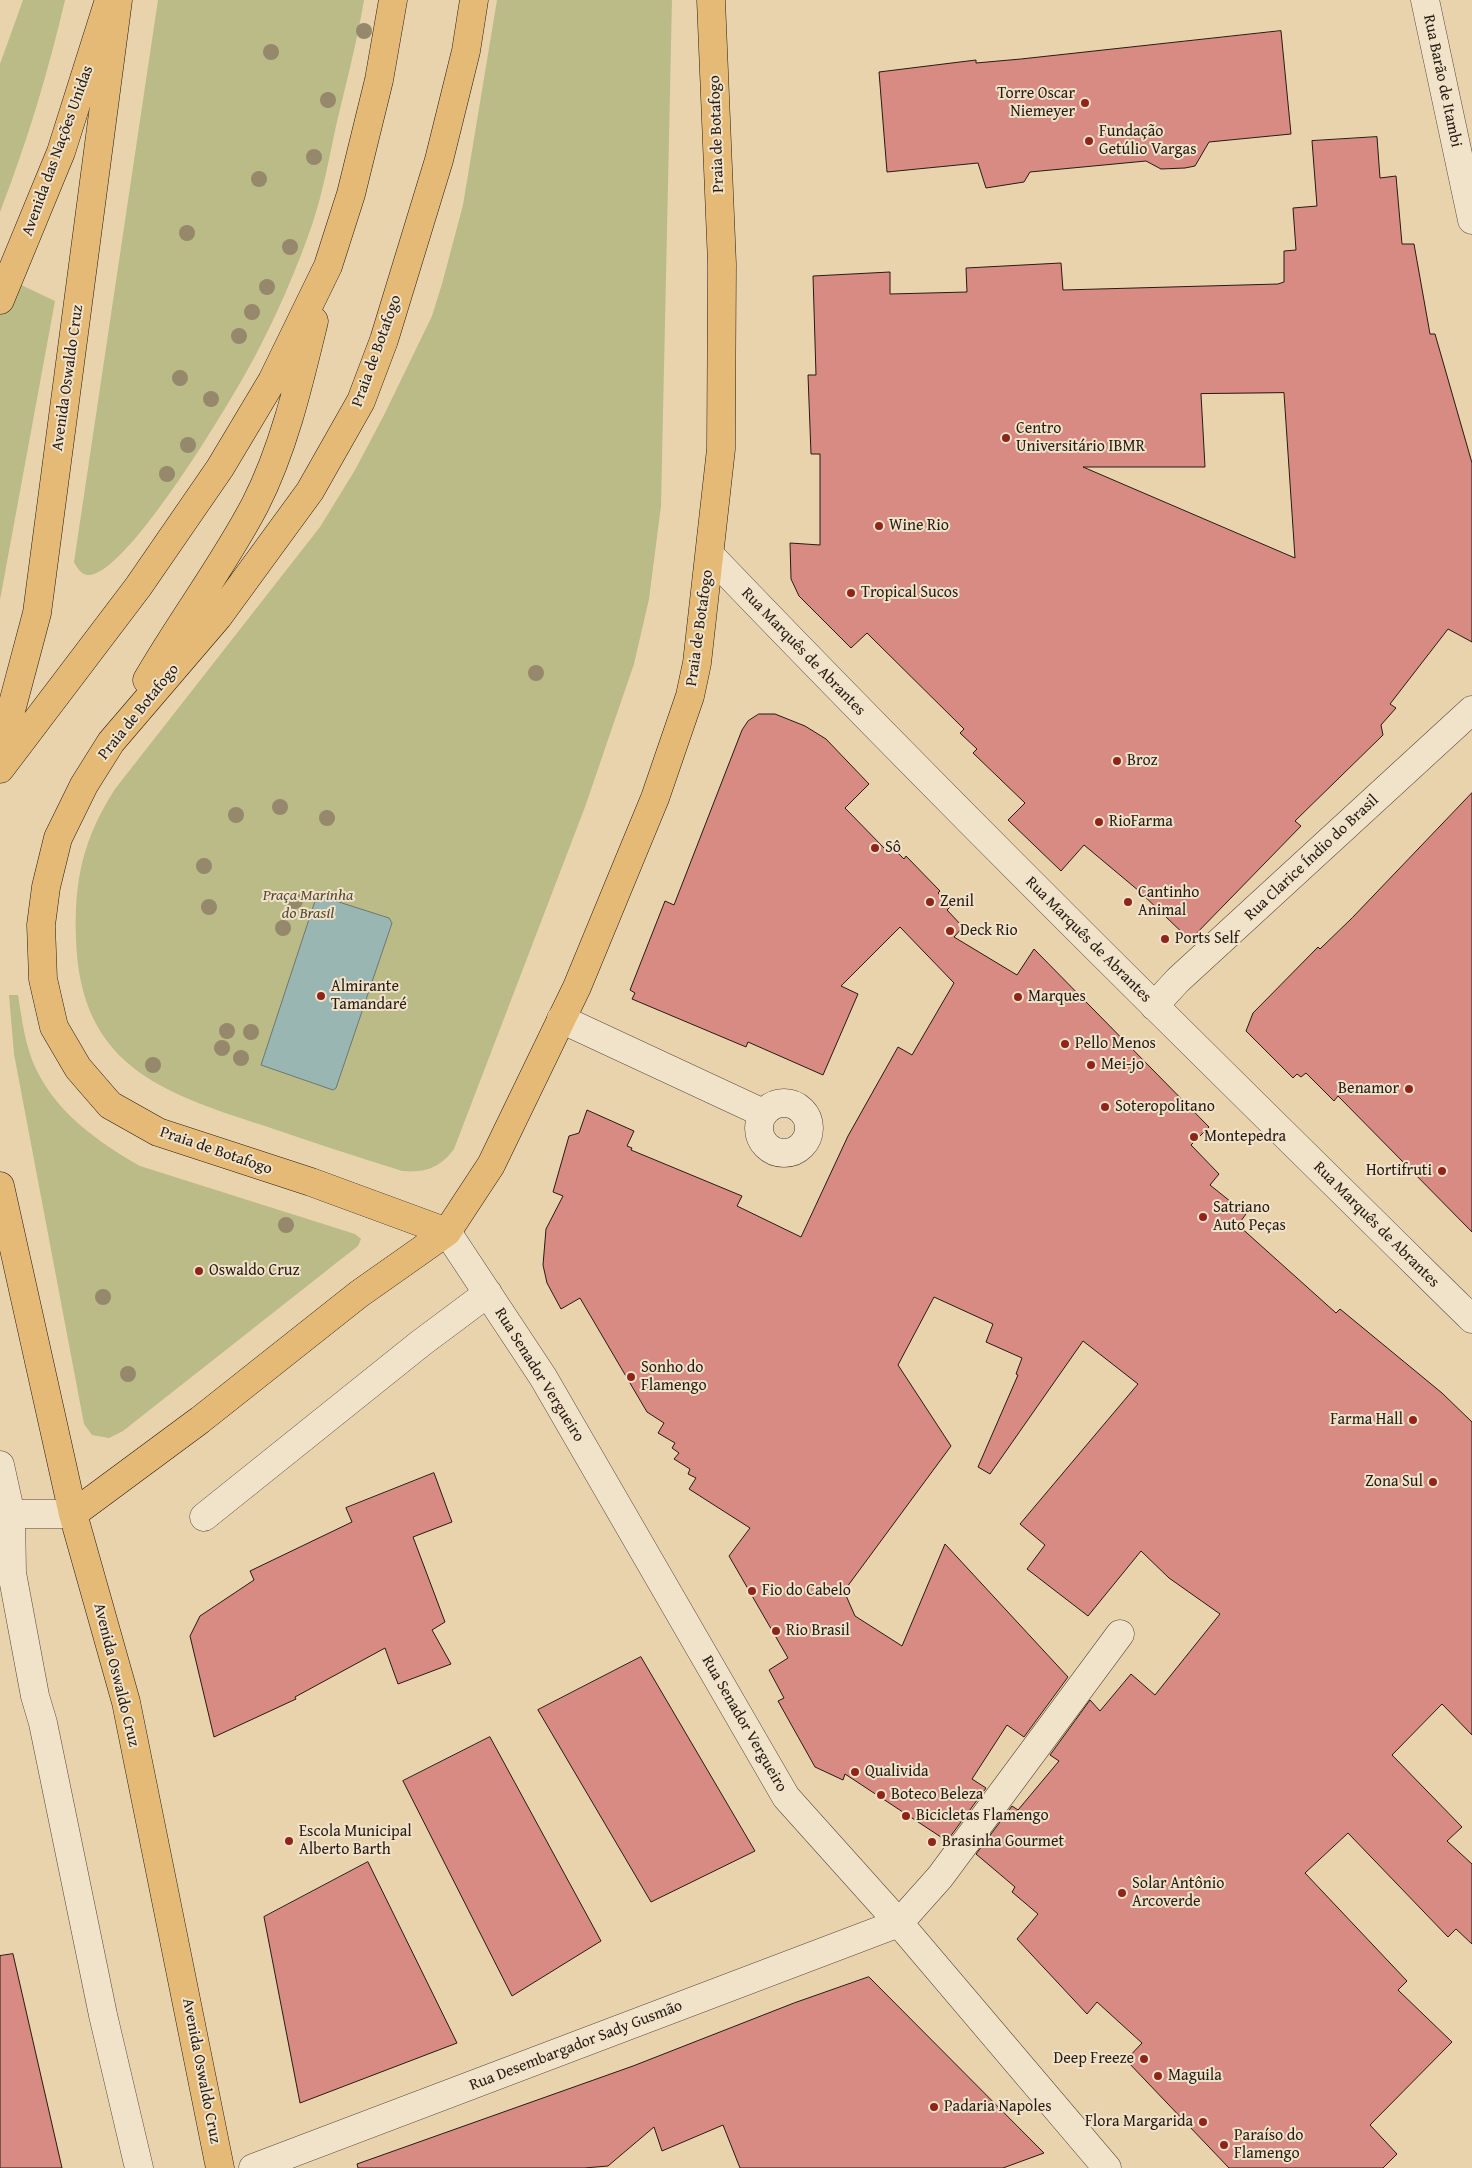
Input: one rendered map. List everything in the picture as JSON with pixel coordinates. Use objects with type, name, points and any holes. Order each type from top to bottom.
[{"type":"main road","name":"Avenida das Nações Unidas","points":[[0,300],[61,152],[110,0]]},
{"type":"main road","name":"Avenida Oswaldo Cruz","points":[[0,752],[37,613],[118,0]]},
{"type":"main road","points":[[111,742],[155,666],[224,559],[255,504],[278,448],[296,394],[328,266],[354,184],[379,80],[394,0]]},
{"type":"main road","name":"Praia de Botafogo","points":[[447,1232],[319,1185],[158,1132],[110,1105],[78,1068],[54,1027],[43,979],[41,925],[46,887],[58,838],[84,785],[111,742],[218,617],[310,491],[362,400],[384,340],[439,160],[466,51],[474,0]]},
{"type":"main road","name":"Praia de Botafogo","points":[[73,1514],[200,1420],[359,1294],[447,1232],[491,1165],[562,1019],[655,798],[690,696],[697,663],[721,449],[722,264],[711,0]]},
{"type":"main road","points":[[0,770],[138,588],[220,468],[272,381],[328,266]]},
{"type":"main road","name":"Avenida Oswaldo Cruz","points":[[0,1186],[73,1514],[126,1702],[220,2168]]},
{"type":"street","name":"Rua Barão de Itambi","points":[[1425,0],[1472,220]]},
{"type":"street","name":"Rua Marquês de Abrantes","points":[[710,555],[817,668],[1154,1006],[1472,1320]]},
{"type":"street","name":"Rua Clarice Índio do Brasil","points":[[1154,1006],[1178,980],[1472,710]]},
{"type":"street","points":[[562,1019],[763,1113]]},
{"type":"street","name":"Rua Senador Vergueiro","points":[[447,1232],[543,1377],[786,1797],[899,1923],[1107,2168]]},
{"type":"street","points":[[204,1517],[420,1343],[488,1293]]},
{"type":"street","points":[[0,1464],[6,1515],[6,1579],[43,1722],[103,2015],[139,2168]]},
{"type":"street","points":[[6,1515],[73,1514]]},
{"type":"street","points":[[899,1923],[940,1877],[1120,1634]]},
{"type":"street","name":"Rua Desembargador Sady Gusmão","points":[[253,2168],[899,1923]]},
{"type":"green space","points":[[23,0],[65,0],[36,107],[0,212],[0,64]]},
{"type":"green space","points":[[158,0],[364,0],[355,47],[316,213],[292,277],[270,327],[224,410],[156,512],[133,541],[112,563],[94,574],[87,575],[79,570],[74,562]]},
{"type":"green space","name":"Praça Marinha do Brasil","points":[[497,0],[672,0],[661,506],[649,599],[634,664],[585,807],[454,1149],[443,1161],[431,1168],[418,1171],[402,1171],[190,1100],[159,1085],[132,1066],[109,1044],[92,1016],[81,982],[76,939],[77,898],[79,879],[88,843],[104,807],[115,789],[320,527],[355,470],[432,316],[463,205]]},
{"type":"green space","points":[[0,275],[55,301],[0,600]]},
{"type":"green space","points":[[9,995],[18,995],[29,1051],[45,1085],[67,1113],[109,1147],[140,1166],[355,1234],[361,1239],[358,1246],[123,1431],[109,1438],[92,1435],[84,1424],[14,1054]]},
{"type":"water","points":[[320,896],[389,918],[392,923],[336,1088],[333,1090],[261,1065],[316,898]]},
{"type":"building","name":"Torre Oscar Niemeyer","points":[[1281,31],[1291,134],[1209,142],[1195,166],[1185,168],[1161,169],[1146,161],[1030,172],[1024,182],[986,188],[978,163],[887,172],[879,72],[976,60],[976,63],[1021,59]]},
{"type":"building","points":[[1377,137],[1380,178],[1396,176],[1402,244],[1414,244],[1430,334],[1435,334],[1472,463],[1472,642],[1448,629],[1390,704],[1396,708],[1381,725],[1383,735],[1295,821],[1301,826],[1190,940],[1139,891],[1084,845],[1061,871],[1008,820],[1025,803],[973,753],[977,749],[960,733],[964,729],[867,633],[851,648],[799,596],[791,579],[790,543],[820,545],[820,454],[811,454],[808,375],[816,375],[813,276],[890,272],[890,294],[967,292],[966,268],[1061,263],[1063,290],[1278,284],[1284,282],[1284,251],[1296,250],[1293,208],[1317,206],[1312,141]],"holes":[[[1284,393],[1295,558],[1083,467],[1205,467],[1201,394]]]},
{"type":"building","points":[[759,714],[775,714],[805,726],[826,739],[869,784],[845,808],[886,850],[891,846],[904,859],[906,856],[940,891],[938,893],[951,906],[947,910],[963,927],[954,937],[1017,975],[1034,949],[1209,1127],[1191,1145],[1219,1174],[1210,1185],[1246,1214],[1238,1225],[1336,1313],[1340,1309],[1442,1393],[1472,1422],[1472,1735],[1442,1704],[1392,1755],[1462,1827],[1447,1841],[1472,1864],[1472,1944],[1456,1929],[1448,1937],[1348,1833],[1305,1873],[1407,1981],[1398,1990],[1452,2042],[1370,2125],[1397,2154],[1383,2168],[1229,2168],[1126,2060],[1142,2043],[1097,2002],[1087,2014],[1017,1939],[1038,1914],[1012,1892],[1015,1887],[976,1854],[1012,1806],[1018,1810],[1059,1761],[1050,1755],[1090,1700],[1100,1711],[1131,1674],[1155,1695],[1220,1614],[1169,1578],[1141,1551],[1088,1616],[1027,1569],[1045,1545],[1020,1524],[1138,1384],[1083,1341],[990,1474],[978,1467],[1018,1375],[1016,1374],[1022,1358],[986,1342],[993,1324],[934,1297],[898,1365],[951,1446],[844,1591],[855,1616],[902,1646],[945,1544],[1068,1677],[1024,1737],[1007,1725],[972,1779],[986,1788],[947,1841],[845,1774],[843,1780],[815,1767],[778,1701],[784,1698],[769,1670],[788,1658],[729,1556],[750,1528],[689,1489],[696,1478],[688,1474],[690,1469],[674,1459],[679,1453],[672,1448],[675,1443],[658,1433],[664,1423],[647,1412],[580,1298],[561,1309],[547,1283],[543,1265],[546,1229],[563,1196],[553,1192],[569,1136],[579,1133],[587,1110],[634,1131],[627,1146],[632,1148],[631,1150],[742,1196],[737,1206],[801,1237],[848,1136],[898,1047],[912,1055],[954,983],[900,927],[841,986],[858,994],[823,1075],[748,1042],[746,1047],[632,999],[635,993],[630,990],[665,901],[674,905],[742,730],[748,721]]},
{"type":"building","points":[[1472,793],[1472,1232],[1338,1096],[1334,1101],[1306,1073],[1301,1077],[1297,1074],[1293,1078],[1246,1031],[1253,1013],[1318,947],[1320,949],[1352,918]]},
{"type":"building","points":[[434,1473],[452,1522],[413,1537],[445,1622],[432,1630],[451,1664],[398,1684],[385,1648],[295,1697],[296,1699],[214,1737],[190,1636],[200,1616],[254,1580],[250,1571],[352,1522],[346,1508]]},
{"type":"building","points":[[641,1657],[755,1851],[651,1902],[538,1710]]},
{"type":"building","points":[[490,1737],[601,1941],[512,1996],[403,1781]]},
{"type":"building","points":[[368,1862],[457,2043],[300,2103],[264,1917]]},
{"type":"building","points":[[13,1954],[62,2168],[0,2168],[0,1956]]},
{"type":"building","points":[[869,1977],[1044,2153],[1003,2168],[740,2168],[723,2125],[662,2151],[654,2127],[608,2166],[584,2168],[358,2168],[357,2164],[633,2066],[794,2003]]},
{"type":"place","name":"Torre Oscar Niemeyer","points":[[1085,103]]},
{"type":"place","name":"Fundação Getúlio Vargas","points":[[1089,141]]},
{"type":"place","name":"Centro Universitário IBMR","points":[[1006,438]]},
{"type":"place","name":"Wine Rio","points":[[879,526]]},
{"type":"place","name":"Tropical Sucos","points":[[851,593]]},
{"type":"place","name":"Broz","points":[[1117,761]]},
{"type":"place","name":"RioFarma","points":[[1099,822]]},
{"type":"place","name":"Sô","points":[[875,848]]},
{"type":"place","name":"Zenil","points":[[930,902]]},
{"type":"place","name":"Cantinho Animal","points":[[1128,902]]},
{"type":"place","name":"Deck Rio","points":[[950,931]]},
{"type":"place","name":"Ports Self","points":[[1165,939]]},
{"type":"place","name":"Almirante Tamandaré","points":[[321,996]]},
{"type":"place","name":"Marques","points":[[1018,997]]},
{"type":"place","name":"Pello Menos","points":[[1065,1044]]},
{"type":"place","name":"Mei-jo","points":[[1091,1065]]},
{"type":"place","name":"Benamor","points":[[1409,1089]]},
{"type":"place","name":"Soteropolitano","points":[[1105,1107]]},
{"type":"place","name":"Montepedra","points":[[1194,1137]]},
{"type":"place","name":"Hortifruti","points":[[1442,1171]]},
{"type":"place","name":"Satriano Auto Peças","points":[[1203,1217]]},
{"type":"place","name":"Oswaldo Cruz","points":[[199,1271]]},
{"type":"place","name":"Sonho do Flamengo","points":[[631,1377]]},
{"type":"place","name":"Farma Hall","points":[[1413,1420]]},
{"type":"place","name":"Zona Sul","points":[[1433,1482]]},
{"type":"place","name":"Fio do Cabelo","points":[[752,1591]]},
{"type":"place","name":"Rio Brasil","points":[[776,1631]]},
{"type":"place","name":"Qualivida","points":[[855,1772]]},
{"type":"place","name":"Boteco Beleza","points":[[881,1795]]},
{"type":"place","name":"Bicicletas Flamengo","points":[[906,1816]]},
{"type":"place","name":"Escola Municipal Alberto Barth","points":[[289,1841]]},
{"type":"place","name":"Brasinha Gourmet","points":[[932,1842]]},
{"type":"place","name":"Solar Antônio Arcoverde","points":[[1122,1893]]},
{"type":"place","name":"Deep Freeze","points":[[1144,2059]]},
{"type":"place","name":"Maguila","points":[[1158,2076]]},
{"type":"place","name":"Padaria Napoles","points":[[934,2107]]},
{"type":"place","name":"Flora Margarida","points":[[1203,2122]]},
{"type":"place","name":"Paraíso do Flamengo","points":[[1224,2145]]}]
